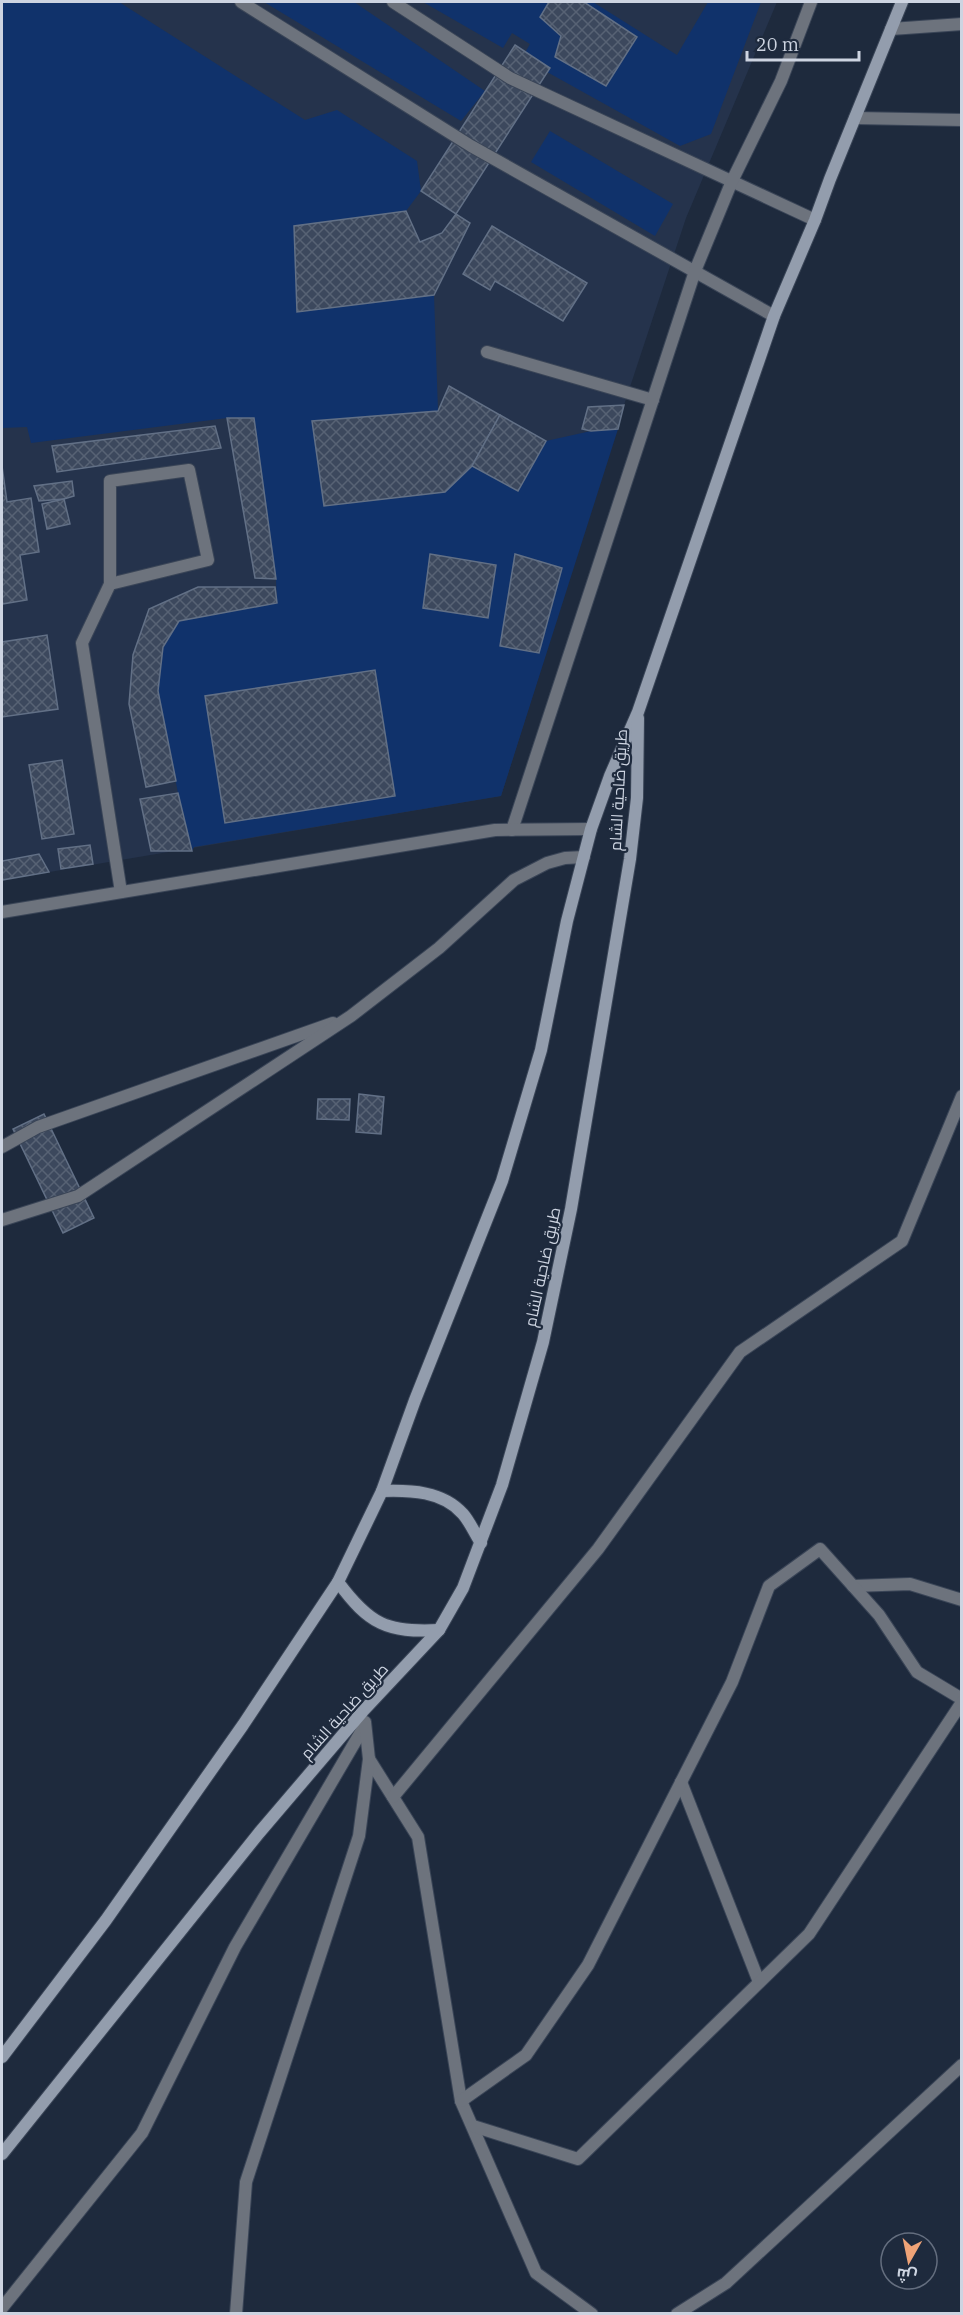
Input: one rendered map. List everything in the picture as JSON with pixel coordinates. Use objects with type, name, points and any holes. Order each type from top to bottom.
[{"type":"main road","points":[[638,712],[774,315],[815,220],[902,2]]},
{"type":"main road","name":"طريق ضاحية الشام","points":[[2,2057],[106,1920],[243,1725],[338,1582],[382,1491],[502,1181],[541,1050],[567,921],[591,829],[610,776],[638,712]]},
{"type":"main road","name":"طريق ضاحية الشام","points":[[2,2154],[259,1833],[363,1711],[439,1630],[463,1588],[502,1485],[543,1342],[571,1209],[630,859],[637,798],[638,712]]},
{"type":"main road","points":[[382,1491],[411,1490],[438,1497],[462,1513],[480,1543]]},
{"type":"main road","points":[[338,1582],[356,1606],[380,1623],[409,1632],[439,1630]]},
{"type":"street","points":[[241,2],[471,146],[774,315]]},
{"type":"street","points":[[393,2],[510,78],[815,220]]},
{"type":"street","points":[[512,830],[695,271],[732,181],[781,81],[811,2]]},
{"type":"street","points":[[891,29],[962,24]]},
{"type":"street","points":[[855,118],[962,120]]},
{"type":"street","points":[[487,352],[653,400]]},
{"type":"street","points":[[110,584],[208,560],[189,470],[110,481],[110,584],[82,643],[121,892]]},
{"type":"street","points":[[2,912],[495,830],[591,829]]},
{"type":"street","points":[[2,1220],[78,1196],[351,1016],[439,948],[514,880],[547,863],[584,856]]},
{"type":"street","points":[[2,1147],[38,1127],[351,1016]]},
{"type":"street","points":[[393,1797],[598,1549],[740,1352],[902,1241],[962,1096]]},
{"type":"street","points":[[461,2101],[526,2055],[588,1965],[732,1682],[769,1586],[820,1550],[879,1615],[917,1672],[962,1700],[809,1934],[578,2159],[473,2126]]},
{"type":"street","points":[[853,1587],[910,1584],[962,1600]]},
{"type":"street","points":[[236,2313],[246,2182],[359,1836],[369,1759],[363,1711]]},
{"type":"street","points":[[2,2308],[142,2133],[235,1947],[365,1725]]},
{"type":"street","points":[[369,1759],[418,1838],[461,2101],[536,2273],[592,2313]]},
{"type":"street","points":[[681,1782],[759,1982]]},
{"type":"street","points":[[677,2313],[726,2283],[962,2066]]},
{"type":"shaded area","points":[[2,2],[777,2],[686,218],[624,405],[501,796],[2,880]]},
{"type":"shaded area","points":[[2,2],[119,2],[305,120],[337,110],[417,161],[421,191],[406,211],[294,226],[297,312],[434,295],[438,411],[312,421],[324,506],[445,492],[472,466],[518,491],[546,441],[591,431],[618,429],[501,796],[194,847],[192,851],[158,691],[163,647],[179,621],[277,603],[276,579],[254,418],[227,418],[31,443],[27,427],[2,428]]},
{"type":"shaded area","points":[[264,2],[354,2],[485,91],[461,121]]},
{"type":"shaded area","points":[[423,2],[593,2],[677,55],[708,2],[761,2],[711,134],[680,146],[522,58],[530,44],[512,33],[503,48]]},
{"type":"shaded area","points":[[550,131],[673,204],[655,236],[531,162]]},
{"type":"building","points":[[549,2],[584,2],[637,37],[606,86],[555,57],[561,36],[540,17]]},
{"type":"building","points":[[515,45],[550,68],[456,214],[421,191]]},
{"type":"building","points":[[406,211],[420,242],[442,233],[456,214],[470,223],[434,295],[297,312],[294,226]]},
{"type":"building","points":[[492,226],[587,283],[563,321],[495,281],[490,290],[463,274]]},
{"type":"building","points":[[449,386],[500,415],[472,466],[445,492],[324,506],[312,421],[438,411]]},
{"type":"building","points":[[624,405],[618,429],[591,431],[582,429],[588,407]]},
{"type":"building","points":[[500,415],[546,441],[518,491],[472,466]]},
{"type":"building","points":[[227,418],[254,418],[276,579],[255,578]]},
{"type":"building","points":[[215,426],[221,448],[57,472],[52,446]]},
{"type":"building","points":[[2,466],[7,502],[31,498],[39,552],[20,555],[27,600],[2,604]]},
{"type":"building","points":[[72,481],[74,496],[39,501],[34,486]]},
{"type":"building","points":[[64,499],[70,524],[47,529],[42,504]]},
{"type":"building","points":[[430,554],[496,565],[488,618],[423,608]]},
{"type":"building","points":[[515,554],[562,568],[539,653],[500,646]]},
{"type":"building","points":[[198,587],[275,587],[277,603],[179,621],[163,647],[158,691],[176,781],[146,787],[129,704],[133,655],[149,609]]},
{"type":"building","points":[[47,635],[58,709],[2,717],[2,642]]},
{"type":"building","points":[[375,670],[395,796],[225,823],[205,696]]},
{"type":"building","points":[[62,760],[74,834],[42,839],[29,765]]},
{"type":"building","points":[[178,793],[192,851],[151,851],[140,799]]},
{"type":"building","points":[[90,845],[93,864],[61,869],[58,849]]},
{"type":"building","points":[[39,854],[49,872],[2,880],[2,861]]},
{"type":"building","points":[[359,1094],[384,1097],[381,1134],[356,1132]]},
{"type":"building","points":[[318,1099],[350,1099],[349,1120],[317,1119]]},
{"type":"building","points":[[44,1114],[94,1218],[63,1233],[13,1129]]}]
